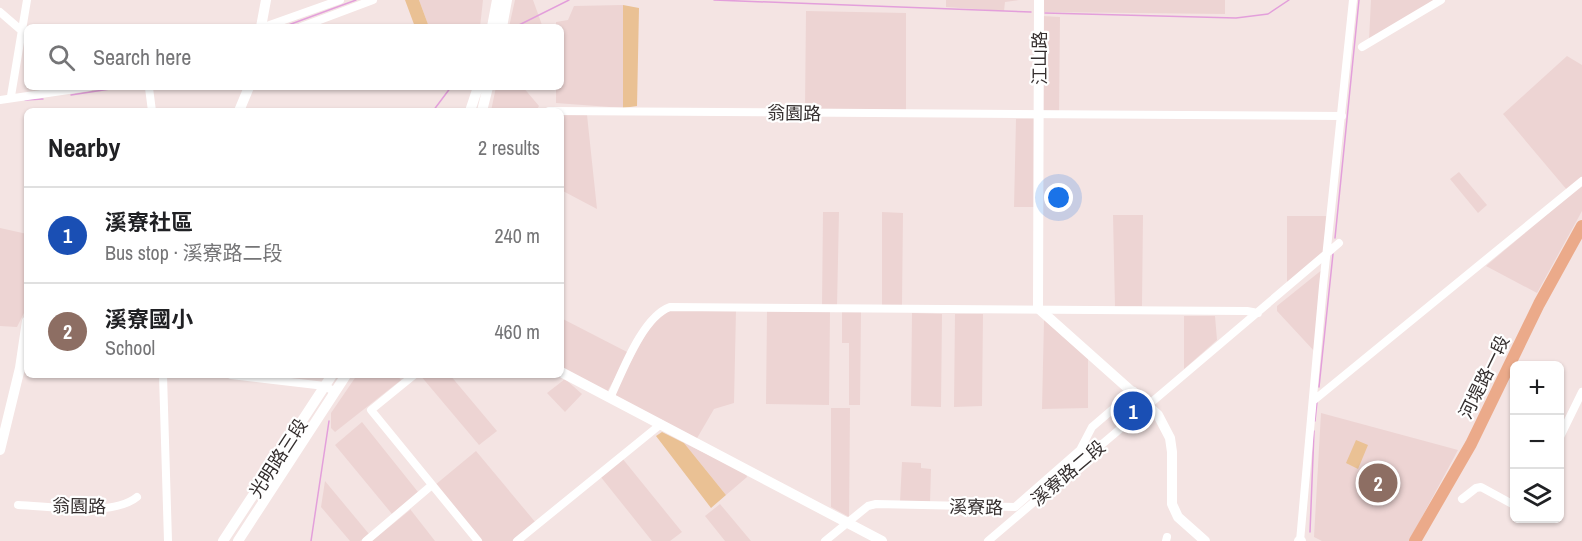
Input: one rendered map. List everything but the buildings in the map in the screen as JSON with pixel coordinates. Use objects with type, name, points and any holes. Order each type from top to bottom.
[{"type":"main road","name":"河堤路一段","points":[[1416,541],[1471,444],[1539,304],[1582,226]]},
{"type":"street","points":[[11,96],[27,0]]},
{"type":"street","points":[[263,24],[266,0]]},
{"type":"street","points":[[272,24],[340,0]]},
{"type":"street","points":[[310,24],[373,0]]},
{"type":"street","points":[[493,24],[497,0]]},
{"type":"street","points":[[503,24],[507,0]]},
{"type":"street","name":"江山路","points":[[1039,0],[1039,115]]},
{"type":"street","points":[[1300,541],[1353,0]]},
{"type":"street","points":[[1362,47],[1441,0]]},
{"type":"street","points":[[0,12],[22,31]]},
{"type":"street","points":[[0,100],[11,96],[63,90]]},
{"type":"street","points":[[149,90],[152,108]]},
{"type":"street","points":[[240,108],[248,90]]},
{"type":"street","points":[[471,108],[477,90]]},
{"type":"street","points":[[483,108],[487,90]]},
{"type":"street","name":"翁園路","points":[[564,111],[1342,116]]},
{"type":"street","points":[[1039,115],[1038,308],[1134,391],[1158,416],[1170,438],[1171,490],[1175,512],[1205,541]]},
{"type":"street","points":[[1313,401],[1582,181]]},
{"type":"street","name":"溪寮路二段","points":[[988,541],[1339,243]]},
{"type":"street","points":[[610,398],[655,315],[670,307],[1038,308],[1247,311],[1258,314]]},
{"type":"street","points":[[0,450],[20,368],[24,341]]},
{"type":"street","points":[[564,374],[882,541]]},
{"type":"street","points":[[163,378],[168,541]]},
{"type":"street","points":[[252,378],[330,389]]},
{"type":"street","name":"光明路三段","points":[[238,541],[330,389],[332,378]]},
{"type":"street","name":"光明路三段","points":[[223,541],[330,389],[343,378]]},
{"type":"street","points":[[410,378],[371,410],[478,541]]},
{"type":"street","name":"溪寮路","points":[[825,541],[868,506],[876,504],[1015,507],[1080,450],[1092,427],[1134,391]]},
{"type":"street","points":[[1564,429],[1582,392]]},
{"type":"street","points":[[518,541],[661,424]]},
{"type":"street","points":[[366,541],[432,485]]},
{"type":"street","points":[[1462,499],[1476,488],[1481,487],[1510,502]]},
{"type":"street","name":"翁園路","points":[[18,505],[108,508],[128,504],[137,497]]},
{"type":"shaded area","points":[[405,0],[419,0],[428,24],[414,24]]},
{"type":"shaded area","points":[[419,0],[483,0],[480,24],[428,24]]},
{"type":"shaded area","points":[[515,0],[533,0],[542,24],[510,24]]},
{"type":"shaded area","points":[[946,0],[1019,0],[1005,2],[1004,11],[946,7]]},
{"type":"shaded area","points":[[1042,0],[1225,0],[1225,14],[1042,12]]},
{"type":"shaded area","points":[[1371,0],[1434,0],[1369,40]]},
{"type":"shaded area","points":[[623,5],[623,108],[556,103],[556,90],[564,90],[564,24],[556,24],[556,22],[568,20],[574,6]]},
{"type":"shaded area","points":[[623,5],[639,8],[637,106],[623,108]]},
{"type":"shaded area","points":[[806,11],[906,13],[906,111],[805,109]]},
{"type":"shaded area","points":[[1042,16],[1060,17],[1059,112],[1041,112]]},
{"type":"shaded area","points":[[1567,56],[1582,65],[1582,178],[1567,190],[1503,114]]},
{"type":"shaded area","points":[[495,90],[526,90],[539,106],[538,108],[492,108]]},
{"type":"shaded area","points":[[564,114],[587,115],[597,209],[564,192]]},
{"type":"shaded area","points":[[1016,119],[1036,119],[1035,207],[1014,207]]},
{"type":"shaded area","points":[[1459,172],[1487,205],[1478,213],[1450,179]]},
{"type":"shaded area","points":[[1582,185],[1582,211],[1537,293],[1486,266]]},
{"type":"shaded area","points":[[823,212],[839,212],[837,307],[822,307]]},
{"type":"shaded area","points":[[882,212],[903,213],[902,305],[882,308]]},
{"type":"shaded area","points":[[1113,215],[1143,215],[1142,306],[1115,307]]},
{"type":"shaded area","points":[[1287,216],[1326,216],[1324,253],[1287,283]]},
{"type":"shaded area","points":[[0,228],[24,233],[24,313],[17,327],[0,326]]},
{"type":"shaded area","points":[[1323,269],[1315,352],[1277,311],[1277,306]]},
{"type":"shaded area","points":[[736,310],[734,403],[714,409],[696,440],[616,396],[615,391],[655,317],[662,311]]},
{"type":"shaded area","points":[[767,311],[830,312],[829,405],[766,404]]},
{"type":"shaded area","points":[[842,312],[861,312],[860,405],[849,405],[849,343],[842,343]]},
{"type":"shaded area","points":[[912,313],[942,314],[941,407],[911,406]]},
{"type":"shaded area","points":[[955,314],[983,314],[982,406],[954,407]]},
{"type":"shaded area","points":[[1184,316],[1215,316],[1217,340],[1184,369]]},
{"type":"shaded area","points":[[564,320],[629,353],[607,392],[564,369]]},
{"type":"shaded area","points":[[1044,320],[1088,358],[1088,408],[1042,409]]},
{"type":"shaded area","points":[[355,378],[399,378],[401,380],[335,432],[331,428],[331,413]]},
{"type":"shaded area","points":[[423,378],[453,378],[497,431],[479,445]]},
{"type":"shaded area","points":[[565,379],[582,394],[565,412],[547,393]]},
{"type":"shaded area","points":[[831,408],[850,408],[849,517],[831,507]]},
{"type":"shaded area","points":[[1321,413],[1458,450],[1409,541],[1322,541],[1314,537]]},
{"type":"shaded area","points":[[362,422],[418,492],[392,514],[335,445]]},
{"type":"shaded area","points":[[662,432],[684,443],[726,495],[711,508],[656,436]]},
{"type":"shaded area","points":[[1356,440],[1368,445],[1358,469],[1346,463]]},
{"type":"shaded area","points":[[684,443],[746,473],[747,477],[726,495]]},
{"type":"shaded area","points":[[476,451],[536,523],[515,541],[482,541],[435,485]]},
{"type":"shaded area","points":[[622,458],[682,532],[670,541],[652,541],[600,476]]},
{"type":"shaded area","points":[[902,462],[921,463],[921,468],[931,469],[930,503],[900,502]]},
{"type":"shaded area","points":[[325,481],[369,534],[360,541],[350,541],[321,507]]},
{"type":"shaded area","points":[[720,504],[751,541],[725,541],[705,516]]},
{"type":"shaded area","points":[[410,510],[435,541],[372,541]]},
{"type":"waterway","points":[[291,24],[356,0]]},
{"type":"waterway","points":[[521,24],[569,0]]},
{"type":"waterway","points":[[714,0],[1031,12]]},
{"type":"waterway","points":[[1045,13],[1236,18],[1268,14],[1289,0]]},
{"type":"waterway","points":[[1335,238],[1359,0]]},
{"type":"waterway","points":[[71,95],[104,90]]},
{"type":"waterway","points":[[435,108],[449,90]]},
{"type":"waterway","points":[[25,100],[43,99]]},
{"type":"waterway","points":[[1319,387],[1333,254]]},
{"type":"waterway","points":[[1315,421],[1317,402]]},
{"type":"waterway","points":[[311,541],[329,421]]},
{"type":"waterway","points":[[1310,532],[1314,431]]},
{"type":"place","name":"溪寮社區","points":[[1133,411]]},
{"type":"place","name":"溪寮國小","points":[[1378,483]]}]
